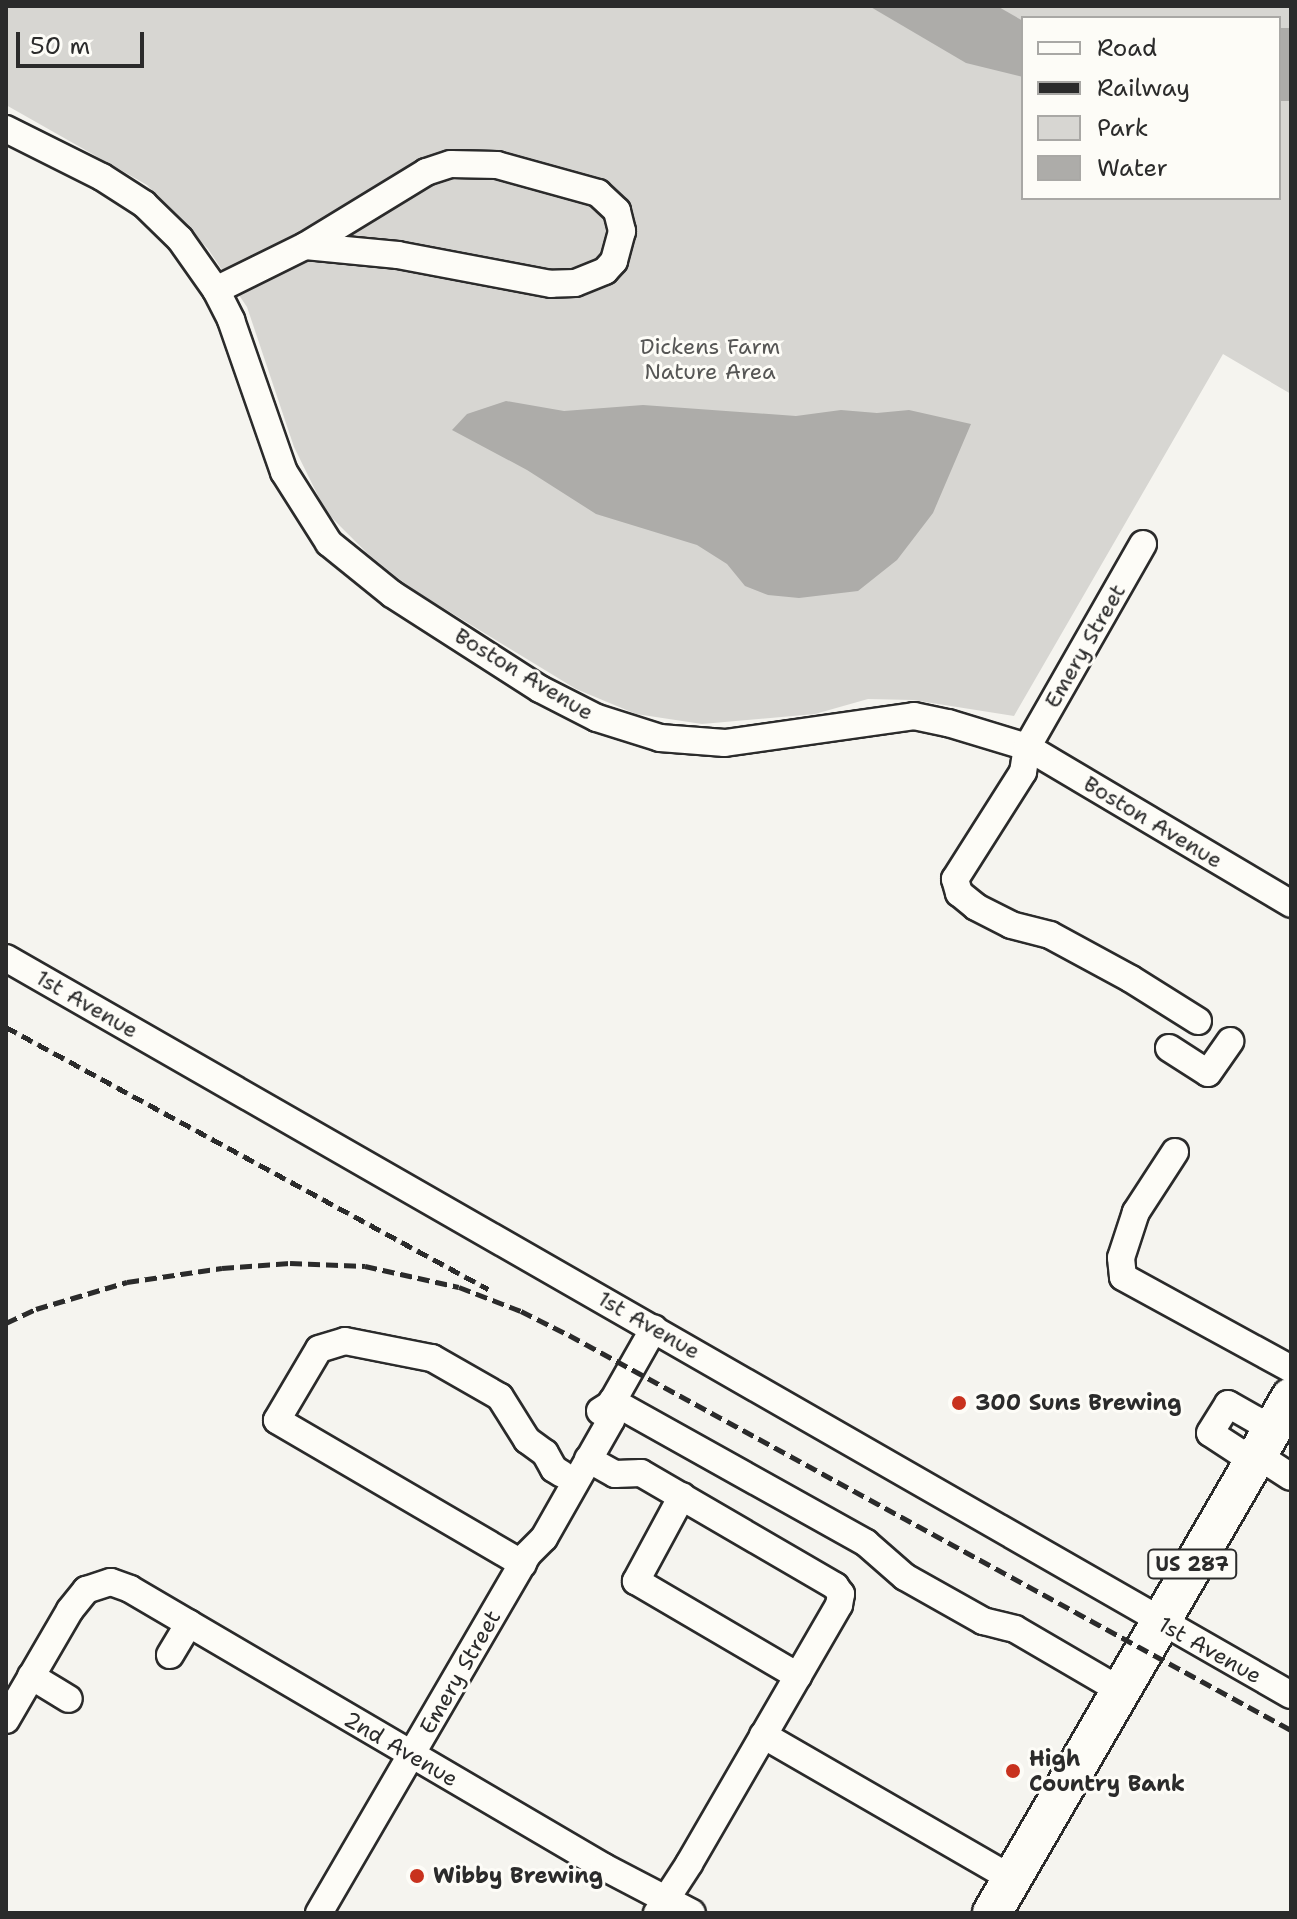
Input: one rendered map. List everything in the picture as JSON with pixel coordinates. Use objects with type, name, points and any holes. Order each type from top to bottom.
[{"type":"highway","name":"US 287","points":[[992,1913],[1291,1397]]},
{"type":"street","name":"Boston Avenue","points":[[6,129],[102,177],[144,204],[180,239],[216,290],[231,320],[284,472],[329,543],[392,594],[540,689],[597,718],[660,738],[725,743],[914,716],[1027,747],[1291,904]]},
{"type":"street","points":[[216,290],[305,246],[426,172],[474,162],[497,165],[598,193],[617,211],[622,231],[614,261],[605,271],[575,283],[551,284],[376,252],[305,246]]},
{"type":"street","points":[[367,210],[376,252]]},
{"type":"street","name":"Emery Street","points":[[1143,544],[1027,747],[1023,772],[955,879],[959,893],[976,907],[1011,925],[1050,935],[1198,1021]]},
{"type":"street","name":"1st Avenue","points":[[6,958],[1291,1695]]},
{"type":"street","points":[[1169,1048],[1208,1073],[1230,1041]]},
{"type":"street","points":[[1175,1152],[1136,1212],[1121,1258],[1123,1277],[1291,1369]]},
{"type":"street","name":"Emery Street","points":[[525,1560],[531,1530],[562,1474],[597,1412],[611,1402],[654,1328]]},
{"type":"street","points":[[525,1560],[277,1420],[319,1349],[345,1341],[432,1358],[500,1397],[527,1440],[545,1453],[554,1469],[562,1474]]},
{"type":"street","points":[[611,1402],[866,1543],[905,1577],[983,1621],[1015,1629],[1121,1691]]},
{"type":"street","name":"Emery Street","points":[[319,1913],[525,1560],[544,1538],[611,1420],[611,1402]]},
{"type":"street","points":[[1260,1448],[1291,1477]]},
{"type":"street","points":[[588,1459],[615,1474],[641,1473],[835,1586],[841,1594],[839,1605],[689,1864],[661,1906]]},
{"type":"street","points":[[682,1496],[636,1581],[798,1676]]},
{"type":"street","name":"2nd Avenue","points":[[31,1676],[70,1610],[86,1590],[111,1582],[130,1589],[189,1623],[661,1906],[692,1913]]},
{"type":"street","points":[[170,1655],[189,1623]]},
{"type":"street","points":[[6,1720],[31,1676],[69,1699]]},
{"type":"street","points":[[763,1735],[1012,1879]]},
{"type":"green space","name":"Dickens Farm Nature Area","points":[[6,6],[1291,6],[1291,394],[1223,354],[1014,716],[913,700],[868,699],[815,714],[702,724],[636,714],[576,689],[409,587],[367,553],[326,512],[294,447],[247,307],[208,249],[147,185],[6,105]]},
{"type":"water","points":[[869,6],[997,6],[1021,20],[1021,77],[966,63]]},
{"type":"water","points":[[1281,28],[1291,28],[1291,101],[1281,101]]},
{"type":"water","points":[[506,401],[564,411],[643,405],[796,416],[841,410],[877,413],[909,410],[971,424],[933,513],[897,560],[858,591],[799,598],[768,595],[745,586],[727,564],[697,545],[596,514],[527,470],[452,430],[467,414]]},
{"type":"railway","points":[[6,1027],[488,1289]]},
{"type":"railway","points":[[6,1323],[36,1309],[127,1282],[222,1268],[290,1263],[365,1266],[459,1287],[521,1311],[569,1335],[1291,1730]]},
{"type":"place","name":"300 Suns Brewing","points":[[959,1403]]},
{"type":"place","name":"High Country Bank","points":[[1013,1771]]},
{"type":"place","name":"Wibby Brewing","points":[[417,1876]]}]
